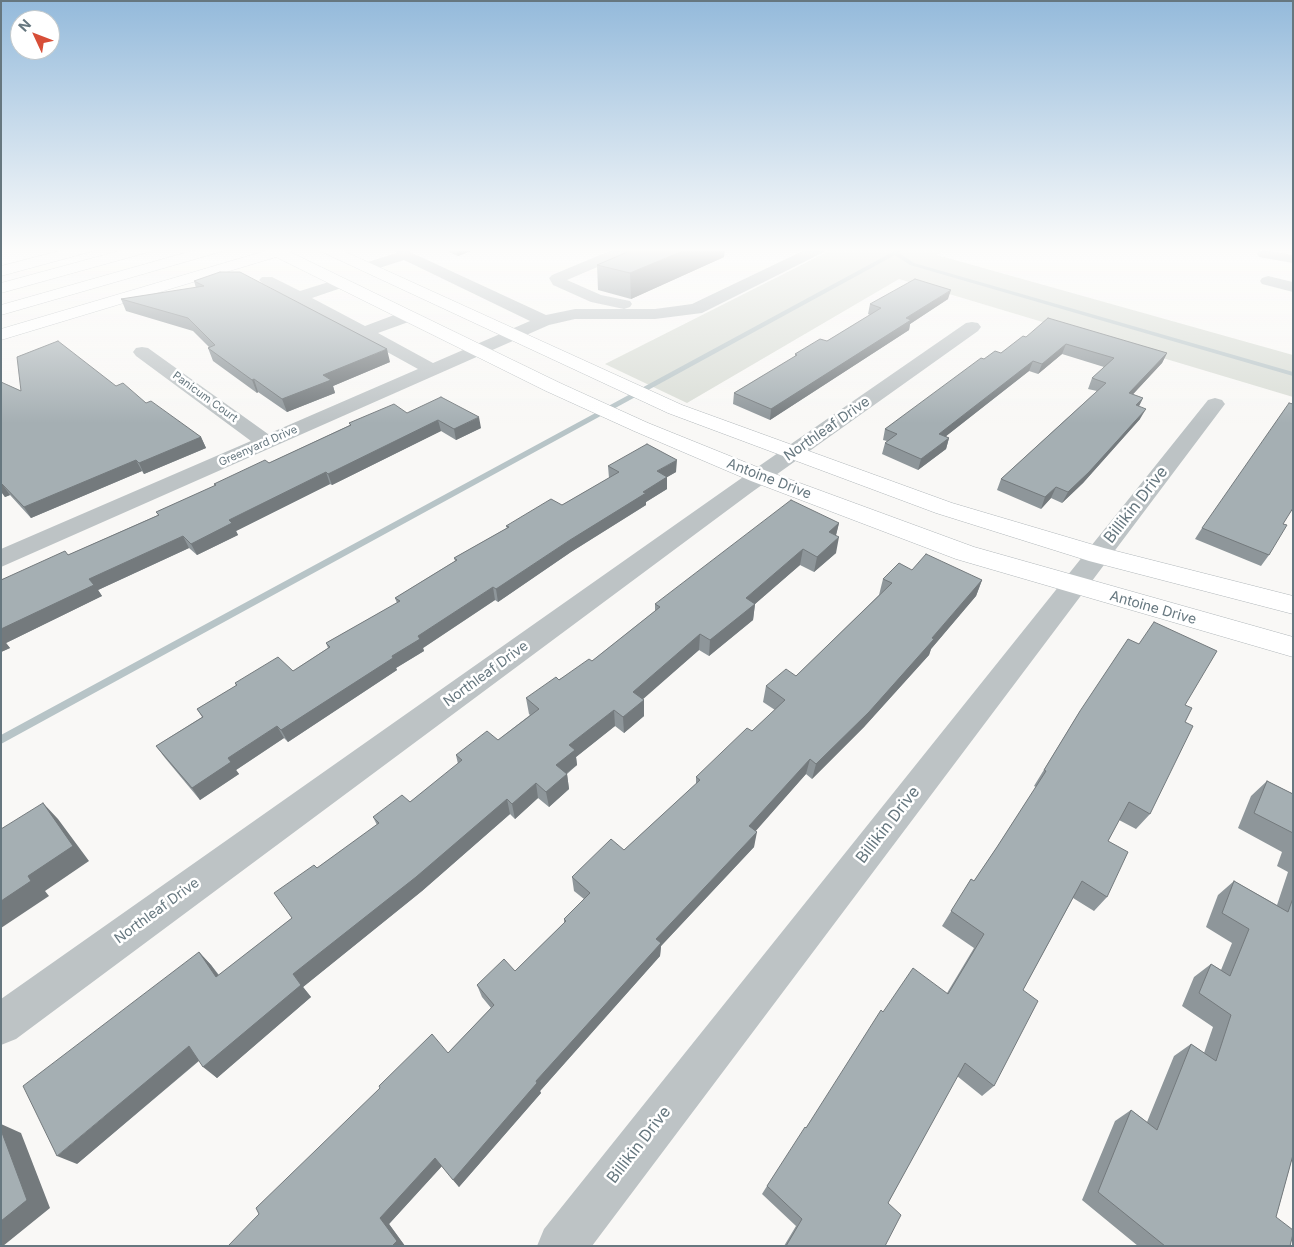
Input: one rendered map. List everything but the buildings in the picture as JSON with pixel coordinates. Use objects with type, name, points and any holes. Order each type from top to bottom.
[{"type":"main road","points":[[1,310],[14,306]]},
{"type":"main road","points":[[1,335],[97,306]]},
{"type":"main road","name":"Antoine Drive","points":[[388,306],[641,427],[759,476],[965,553],[1293,647]]},
{"type":"main road","points":[[455,306],[675,409],[944,508],[1098,555],[1293,605]]},
{"type":"street","points":[[316,306],[433,370]]},
{"type":"street","points":[[514,306],[544,321]]},
{"type":"street","name":"Greenyard Drive","points":[[1,559],[544,321],[575,314],[685,311],[696,309],[700,306]]},
{"type":"street","points":[[364,332],[408,316]]},
{"type":"street","name":"Northleaf Drive","points":[[1,1024],[759,476],[972,327]]},
{"type":"street","name":"Panicum Court","points":[[142,352],[267,442]]},
{"type":"street","name":"Billikin Drive","points":[[561,1246],[1215,404]]},
{"type":"shaded area","points":[[720,306],[853,306],[687,403],[605,364]]},
{"type":"shaded area","points":[[990,306],[1119,306],[1293,355],[1293,397]]},
{"type":"waterway","points":[[1,740],[797,306]]},
{"type":"waterway","points":[[1058,306],[1293,374]]}]
